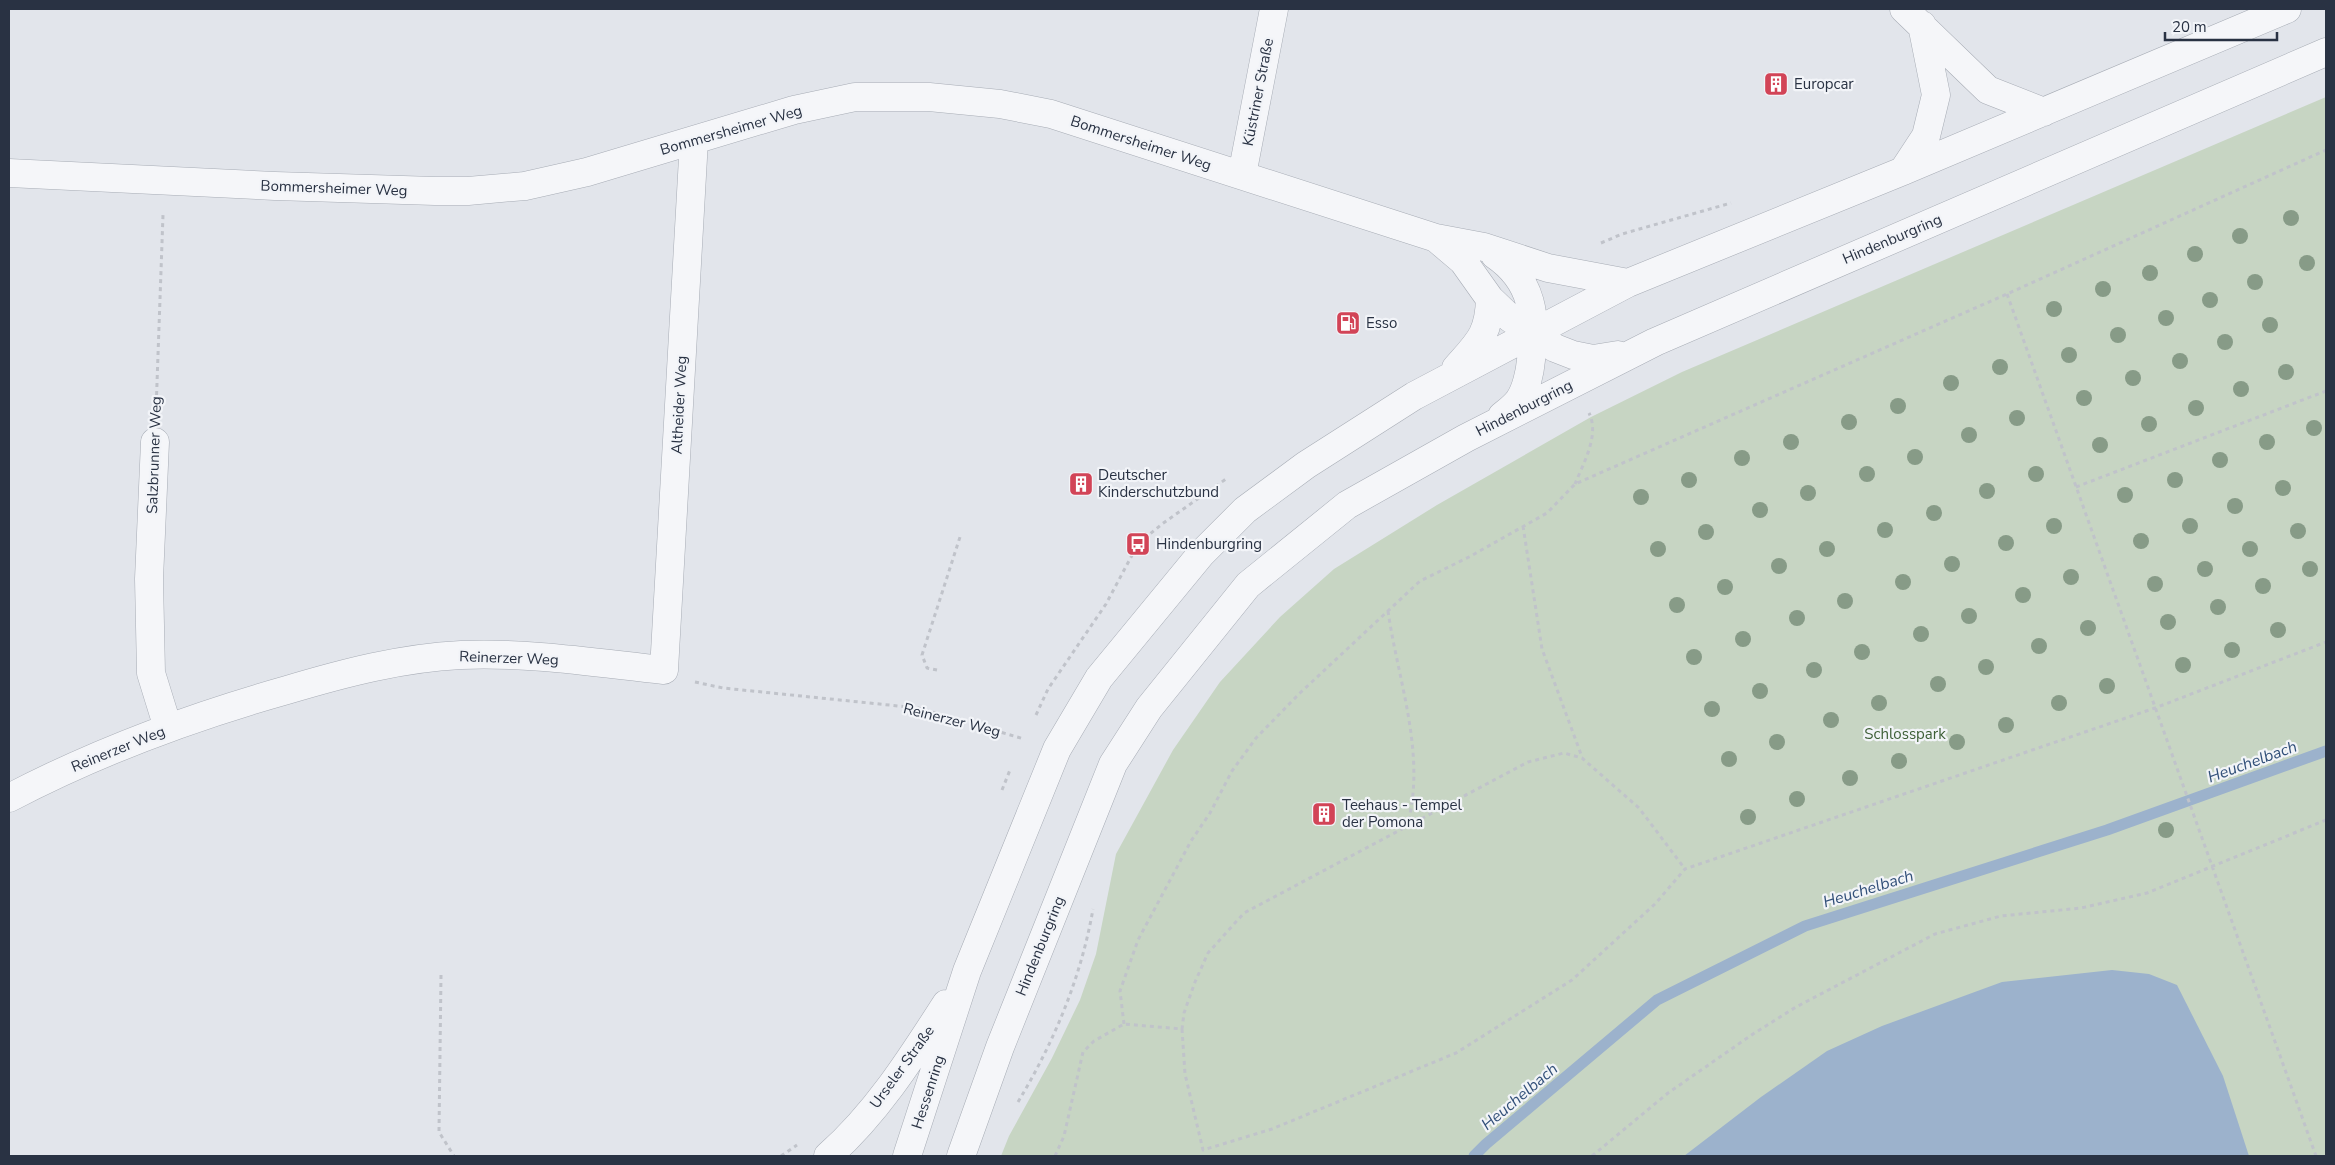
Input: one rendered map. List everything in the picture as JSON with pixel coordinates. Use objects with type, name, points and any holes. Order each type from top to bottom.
[{"type":"street","name":"Küstriner Straße","points":[[1242,176],[1274,9]]},
{"type":"street","points":[[967,971],[1057,749],[1099,678],[1201,554],[1245,510],[1306,465],[1414,396],[1535,334],[1628,283],[1903,171],[2287,9]]},
{"type":"street","points":[[1914,17],[1988,90],[2044,112]]},
{"type":"street","points":[[1903,171],[1926,136],[1936,95],[1914,17]]},
{"type":"street","name":"Hindenburgring","points":[[960,1154],[1000,1047],[1113,764],[1149,708],[1248,585],[1347,505],[1466,438],[1630,354],[2326,52]]},
{"type":"street","name":"Bommersheimer Weg","points":[[9,173],[416,191],[478,190],[525,186],[586,172],[794,110],[855,97],[930,97],[1000,104],[1051,114],[1436,238],[1484,247],[1548,268],[1628,283]]},
{"type":"street","name":"Altheider Weg","points":[[664,670],[694,140]]},
{"type":"street","name":"Bommersheimer Weg","points":[[1436,238],[1463,261],[1490,298],[1510,318],[1555,348],[1593,359],[1630,354]]},
{"type":"street","name":"Bommersheimer Weg","points":[[1484,247],[1507,263],[1522,282],[1531,305],[1535,334],[1530,371],[1519,400],[1494,424]]},
{"type":"street","points":[[1445,380],[1482,339],[1490,312],[1490,298]]},
{"type":"street","name":"Salzbrunner Weg","points":[[155,442],[149,579],[151,673],[168,728]]},
{"type":"street","name":"Reinerzer Weg","points":[[9,798],[82,762],[168,728],[238,704],[389,662],[461,655],[515,656],[664,670]]},
{"type":"street","name":"Urseler Straße","points":[[828,1156],[872,1110],[922,1042],[967,971]]},
{"type":"street","name":"Hessenring","points":[[907,1156],[967,971]]},
{"type":"path","points":[[1574,484],[2008,294],[2326,150]]},
{"type":"path","name":"Salzbrunner Weg","points":[[155,442],[165,179]]},
{"type":"path","points":[[2008,294],[2316,1156]]},
{"type":"path","points":[[2076,487],[2326,391]]},
{"type":"path","points":[[1124,1024],[1120,991],[1138,940],[1232,771],[1262,732],[1420,581],[1547,513],[1574,484],[1587,458],[1592,430],[1591,417],[1585,406]]},
{"type":"path","points":[[1523,526],[1542,649],[1582,758]]},
{"type":"path","points":[[937,670],[927,668],[922,655],[960,537]]},
{"type":"path","points":[[1388,610],[1412,741],[1413,773],[1407,826]]},
{"type":"path","points":[[1203,1150],[1272,1130],[1456,1053],[1572,980],[1655,904],[1685,869],[2155,708],[2326,642]]},
{"type":"path","name":"Reinerzer Weg","points":[[664,670],[700,684],[723,688],[918,708],[1024,738],[1021,746]]},
{"type":"path","points":[[1205,1156],[1184,1074],[1182,1029],[1184,1013],[1208,953],[1244,913],[1528,762],[1564,753],[1582,758],[1639,808],[1685,869]]},
{"type":"path","points":[[1000,795],[1014,762]]},
{"type":"path","points":[[1592,1156],[1668,1094],[1753,1034],[1804,1002],[1934,934],[2001,916],[2081,908],[2147,892],[2326,820]]},
{"type":"path","points":[[1016,1106],[1041,1065],[1076,983],[1087,948],[1095,901]]},
{"type":"path","points":[[441,975],[439,1132],[454,1156]]},
{"type":"path","points":[[1054,1156],[1064,1136],[1083,1052],[1094,1041],[1124,1024],[1182,1029]]},
{"type":"path","points":[[781,1156],[799,1143]]},
{"type":"green space","name":"Schlosspark","points":[[2326,97],[2326,1156],[1001,1156],[1009,1136],[1052,1058],[1080,1000],[1096,954],[1116,854],[1173,750],[1220,682],[1280,617],[1334,569],[1437,505],[1591,417],[1682,372]]},
{"type":"water","points":[[2112,970],[2149,974],[2177,985],[2223,1076],[2249,1156],[1684,1156],[1761,1097],[1827,1051],[1882,1026],[2002,982]]},
{"type":"waterway","name":"Heuchelbach","points":[[1474,1156],[1657,1000],[1805,926],[2107,830],[2326,751]]},
{"type":"place","name":"Europcar","points":[[1776,84]]},
{"type":"place","name":"Esso","points":[[1348,323]]},
{"type":"place","name":"Deutscher Kinderschutzbund","points":[[1081,484]]},
{"type":"place","name":"Hindenburgring","points":[[1138,544]]},
{"type":"place","name":"Teehaus - Tempel der Pomona","points":[[1324,814]]}]
